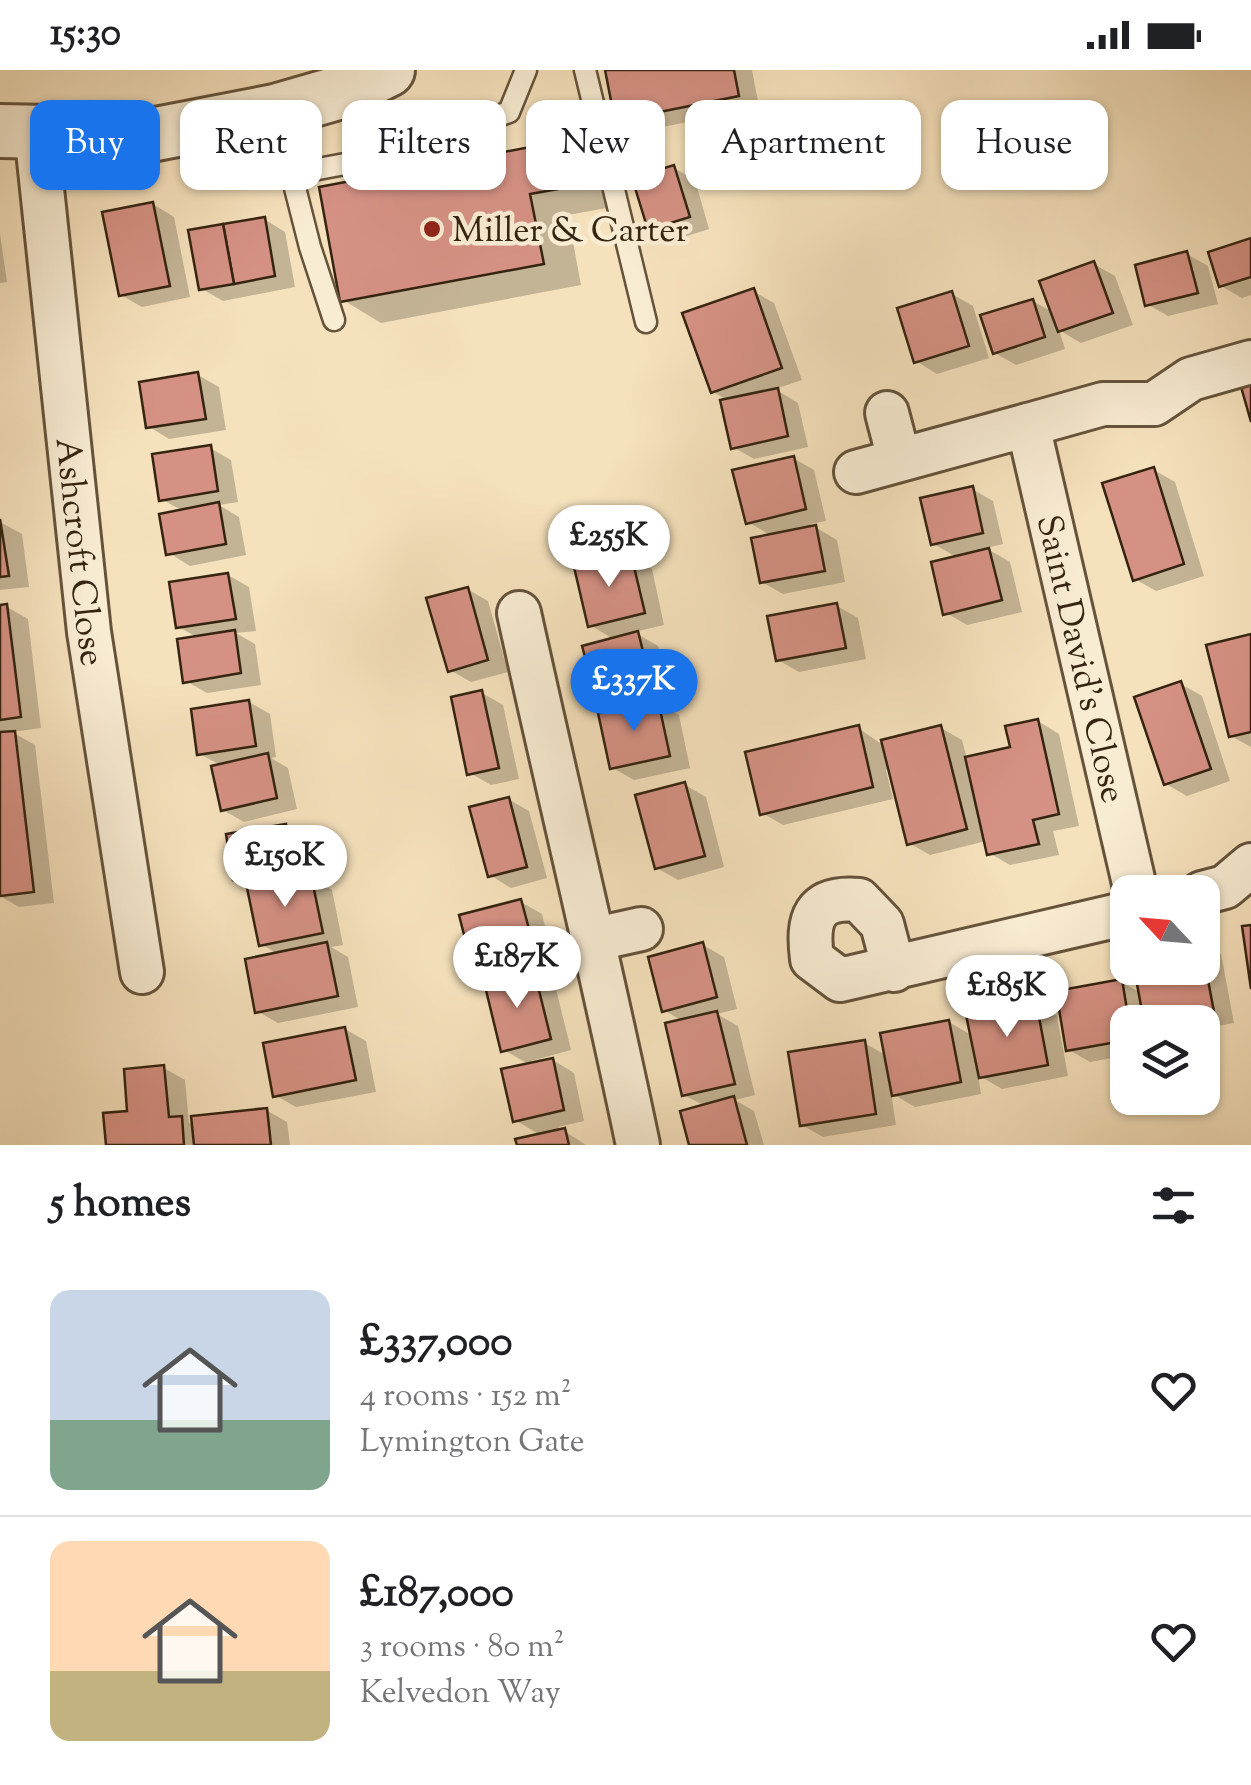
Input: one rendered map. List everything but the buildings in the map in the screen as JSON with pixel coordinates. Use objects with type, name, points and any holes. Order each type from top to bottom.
[{"type":"street","points":[[313,100],[348,90],[388,70]]},
{"type":"street","points":[[18,132],[156,134],[180,129]]},
{"type":"street","name":"Ashcroft Close","points":[[18,132],[142,972]]},
{"type":"street","points":[[856,472],[1103,404],[1154,404],[1191,379],[1251,362]]},
{"type":"street","points":[[886,413],[899,459]]},
{"type":"street","name":"Saint David's Close","points":[[1028,425],[1132,875]]},
{"type":"street","points":[[519,613],[577,878],[596,939],[638,1145]]},
{"type":"street","points":[[1220,888],[1251,865]]},
{"type":"street","points":[[894,970],[1110,917]]},
{"type":"street","points":[[596,939],[641,929]]},
{"type":"lane","points":[[322,168],[387,156],[509,112],[526,70]]},
{"type":"lane","points":[[586,70],[646,322]]},
{"type":"lane","points":[[296,190],[334,320]]},
{"type":"place","name":"Miller & Carter","points":[[432,229]]}]
